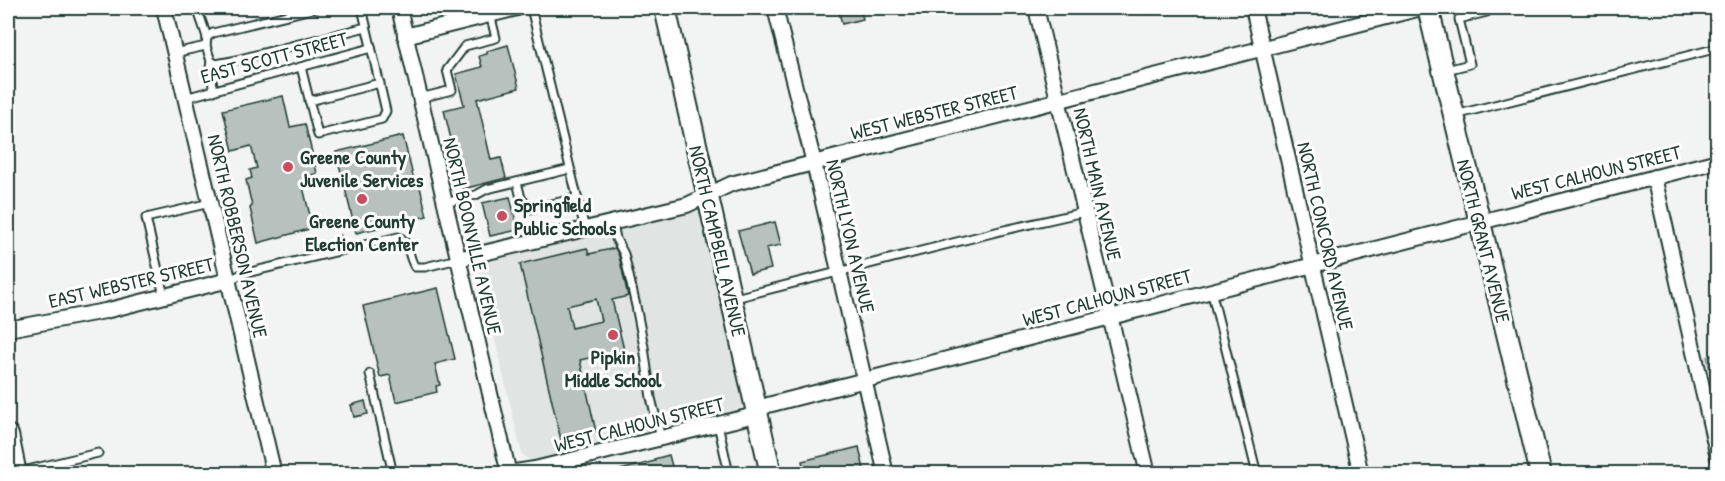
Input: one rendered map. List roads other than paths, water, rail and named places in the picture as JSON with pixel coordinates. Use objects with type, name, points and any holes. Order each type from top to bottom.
[{"type":"main road","name":"NORTH CAMPBELL AVENUE","points":[[664,8],[771,474]]},
{"type":"main road","name":"NORTH GRANT AVENUE","points":[[1428,8],[1541,474]]},
{"type":"main road","points":[[8,435],[16,473]]},
{"type":"street","name":"NORTH ROBBERSON AVENUE","points":[[164,8],[274,474]]},
{"type":"street","name":"NORTH BOONVILLE AVENUE","points":[[399,8],[509,473]]},
{"type":"street","points":[[405,36],[517,8]]},
{"type":"street","name":"NORTH LYON AVENUE","points":[[775,8],[814,163],[886,474]]},
{"type":"street","name":"NORTH MAIN AVENUE","points":[[1036,8],[1148,474]]},
{"type":"street","name":"NORTH CONCORD AVENUE","points":[[1253,8],[1361,474]]},
{"type":"street","name":"WEST WEBSTER STREET","points":[[458,259],[687,205],[731,184],[1420,8]]},
{"type":"street","name":"WEST CALHOUN STREET","points":[[502,474],[534,469],[747,417],[768,405],[1718,161]]},
{"type":"street","points":[[1654,177],[1718,457]]},
{"type":"street","name":"EAST WEBSTER STREET","points":[[8,329],[105,311],[228,280]]},
{"type":"lane","points":[[197,8],[207,37],[206,46],[211,61],[214,91]]},
{"type":"lane","points":[[207,37],[239,25],[316,8]]},
{"type":"lane","points":[[301,67],[318,135],[382,119],[386,111],[362,8]]},
{"type":"lane","points":[[531,8],[585,229]]},
{"type":"lane","points":[[1443,71],[1470,64],[1459,19],[1487,12],[1485,8]]},
{"type":"lane","points":[[420,98],[452,90],[447,70],[465,46],[496,38],[490,14]]},
{"type":"lane","points":[[211,61],[216,64],[232,61],[366,27]]},
{"type":"lane","points":[[174,53],[206,46]]},
{"type":"lane","name":"EAST SCOTT STREET","points":[[185,98],[371,48]]},
{"type":"lane","points":[[1454,116],[1718,48]]},
{"type":"lane","points":[[309,101],[380,83]]},
{"type":"lane","points":[[445,203],[570,169]]},
{"type":"lane","points":[[517,182],[521,198],[530,209],[577,198]]},
{"type":"lane","points":[[164,296],[146,219],[210,203]]},
{"type":"lane","points":[[731,299],[1084,212]]},
{"type":"lane","points":[[613,223],[616,240],[624,254],[636,306],[651,398],[661,438]]},
{"type":"lane","points":[[228,280],[242,274],[398,237],[406,242],[415,267],[425,267],[458,259]]},
{"type":"lane","points":[[1211,290],[1257,474]]},
{"type":"lane","points":[[370,374],[393,474]]},
{"type":"lane","points":[[718,424],[729,474]]},
{"type":"lane","points":[[16,473],[98,453]]},
{"type":"place","name":"Greene County Juvenile Services","points":[[288,167]]},
{"type":"place","name":"Greene County Election Center","points":[[362,199]]},
{"type":"place","name":"Springfield Public Schools","points":[[502,216]]},
{"type":"place","name":"Pipkin Middle School","points":[[613,335]]}]
